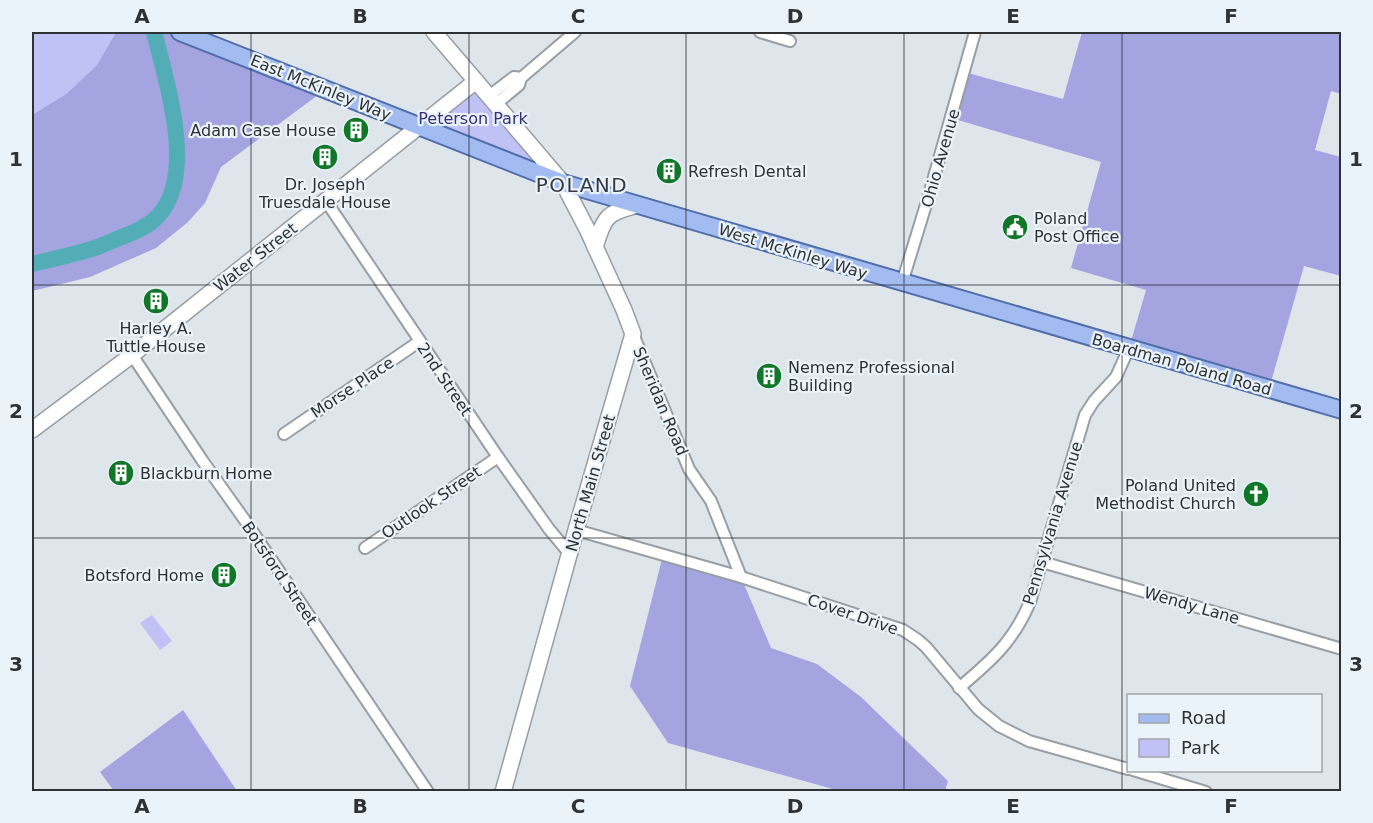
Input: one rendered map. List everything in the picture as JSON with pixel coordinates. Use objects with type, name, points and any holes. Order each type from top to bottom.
[{"type":"main road","name":"East McKinley Way","points":[[180,32],[563,183]]},
{"type":"main road","points":[[434,32],[563,183],[582,218],[633,334]]},
{"type":"main road","name":"Water Street","points":[[32,430],[132,355],[476,81]]},
{"type":"main road","name":"West McKinley Way","points":[[563,183],[1022,318]]},
{"type":"main road","points":[[595,247],[606,219],[619,210],[638,205]]},
{"type":"main road","name":"Boardman Poland Road","points":[[1022,318],[1341,410]]},
{"type":"main road","name":"North Main Street","points":[[507,791],[569,553],[633,334]]},
{"type":"street","points":[[492,100],[519,85],[521,78],[575,32]]},
{"type":"street","points":[[760,32],[790,41]]},
{"type":"street","name":"Ohio Avenue","points":[[902,283],[975,32]]},
{"type":"street","name":"2nd Street","points":[[326,201],[498,457],[549,529],[569,553]]},
{"type":"street","name":"Sheridan Road","points":[[633,334],[689,469],[711,501],[741,577]]},
{"type":"street","name":"Morse Place","points":[[284,434],[420,341]]},
{"type":"street","name":"Pennsylvania Avenue","points":[[959,688],[1004,647],[1023,618],[1030,602],[1085,415],[1094,401],[1116,377],[1130,348]]},
{"type":"street","name":"Botsford Street","points":[[132,355],[428,792]]},
{"type":"street","name":"Outlook Street","points":[[365,548],[498,457]]},
{"type":"street","name":"Cover Drive","points":[[576,530],[741,577],[903,630],[926,647],[959,688],[988,718],[1019,736],[1127,769]]},
{"type":"street","name":"Wendy Lane","points":[[1042,562],[1341,648]]},
{"type":"street","points":[[1136,772],[1206,792]]},
{"type":"green space","points":[[32,32],[116,32],[97,65],[66,94],[32,115]]},
{"type":"green space","name":"Peterson Park","points":[[476,81],[563,183],[420,127]]},
{"type":"green space","points":[[152,615],[172,641],[160,650],[140,623]]},
{"type":"shaded area","points":[[116,32],[180,32],[326,89],[221,167],[205,203],[188,222],[156,248],[90,277],[32,291],[32,115],[66,94],[97,65]]},
{"type":"shaded area","points":[[1082,32],[1341,32],[1341,94],[1331,91],[1315,150],[1341,157],[1341,276],[1304,266],[1269,389],[1129,348],[1146,290],[1071,268],[1101,162],[951,118],[964,72],[1063,99]]},
{"type":"shaded area","points":[[663,555],[741,577],[771,648],[817,664],[861,697],[948,781],[945,791],[840,791],[668,743],[630,686]]},
{"type":"shaded area","points":[[183,710],[237,791],[114,791],[100,772]]},
{"type":"waterway","points":[[32,264],[89,250],[134,232],[154,220],[170,198],[176,177],[175,127],[154,32]]},
{"type":"place","name":"Adam Case House","points":[[356,130]]},
{"type":"place","name":"Dr. Joseph Truesdale House","points":[[325,157]]},
{"type":"place","name":"Refresh Dental","points":[[669,171]]},
{"type":"place","name":"Poland Post Office","points":[[1015,227]]},
{"type":"place","name":"Harley A. Tuttle House","points":[[156,301]]},
{"type":"place","name":"Nemenz Professional Building","points":[[769,376]]},
{"type":"place","name":"Blackburn Home","points":[[121,473]]},
{"type":"place","name":"Poland United Methodist Church","points":[[1256,494]]},
{"type":"place","name":"Botsford Home","points":[[224,575]]},
{"type":"district","name":"POLAND","points":[[582,185]]}]
